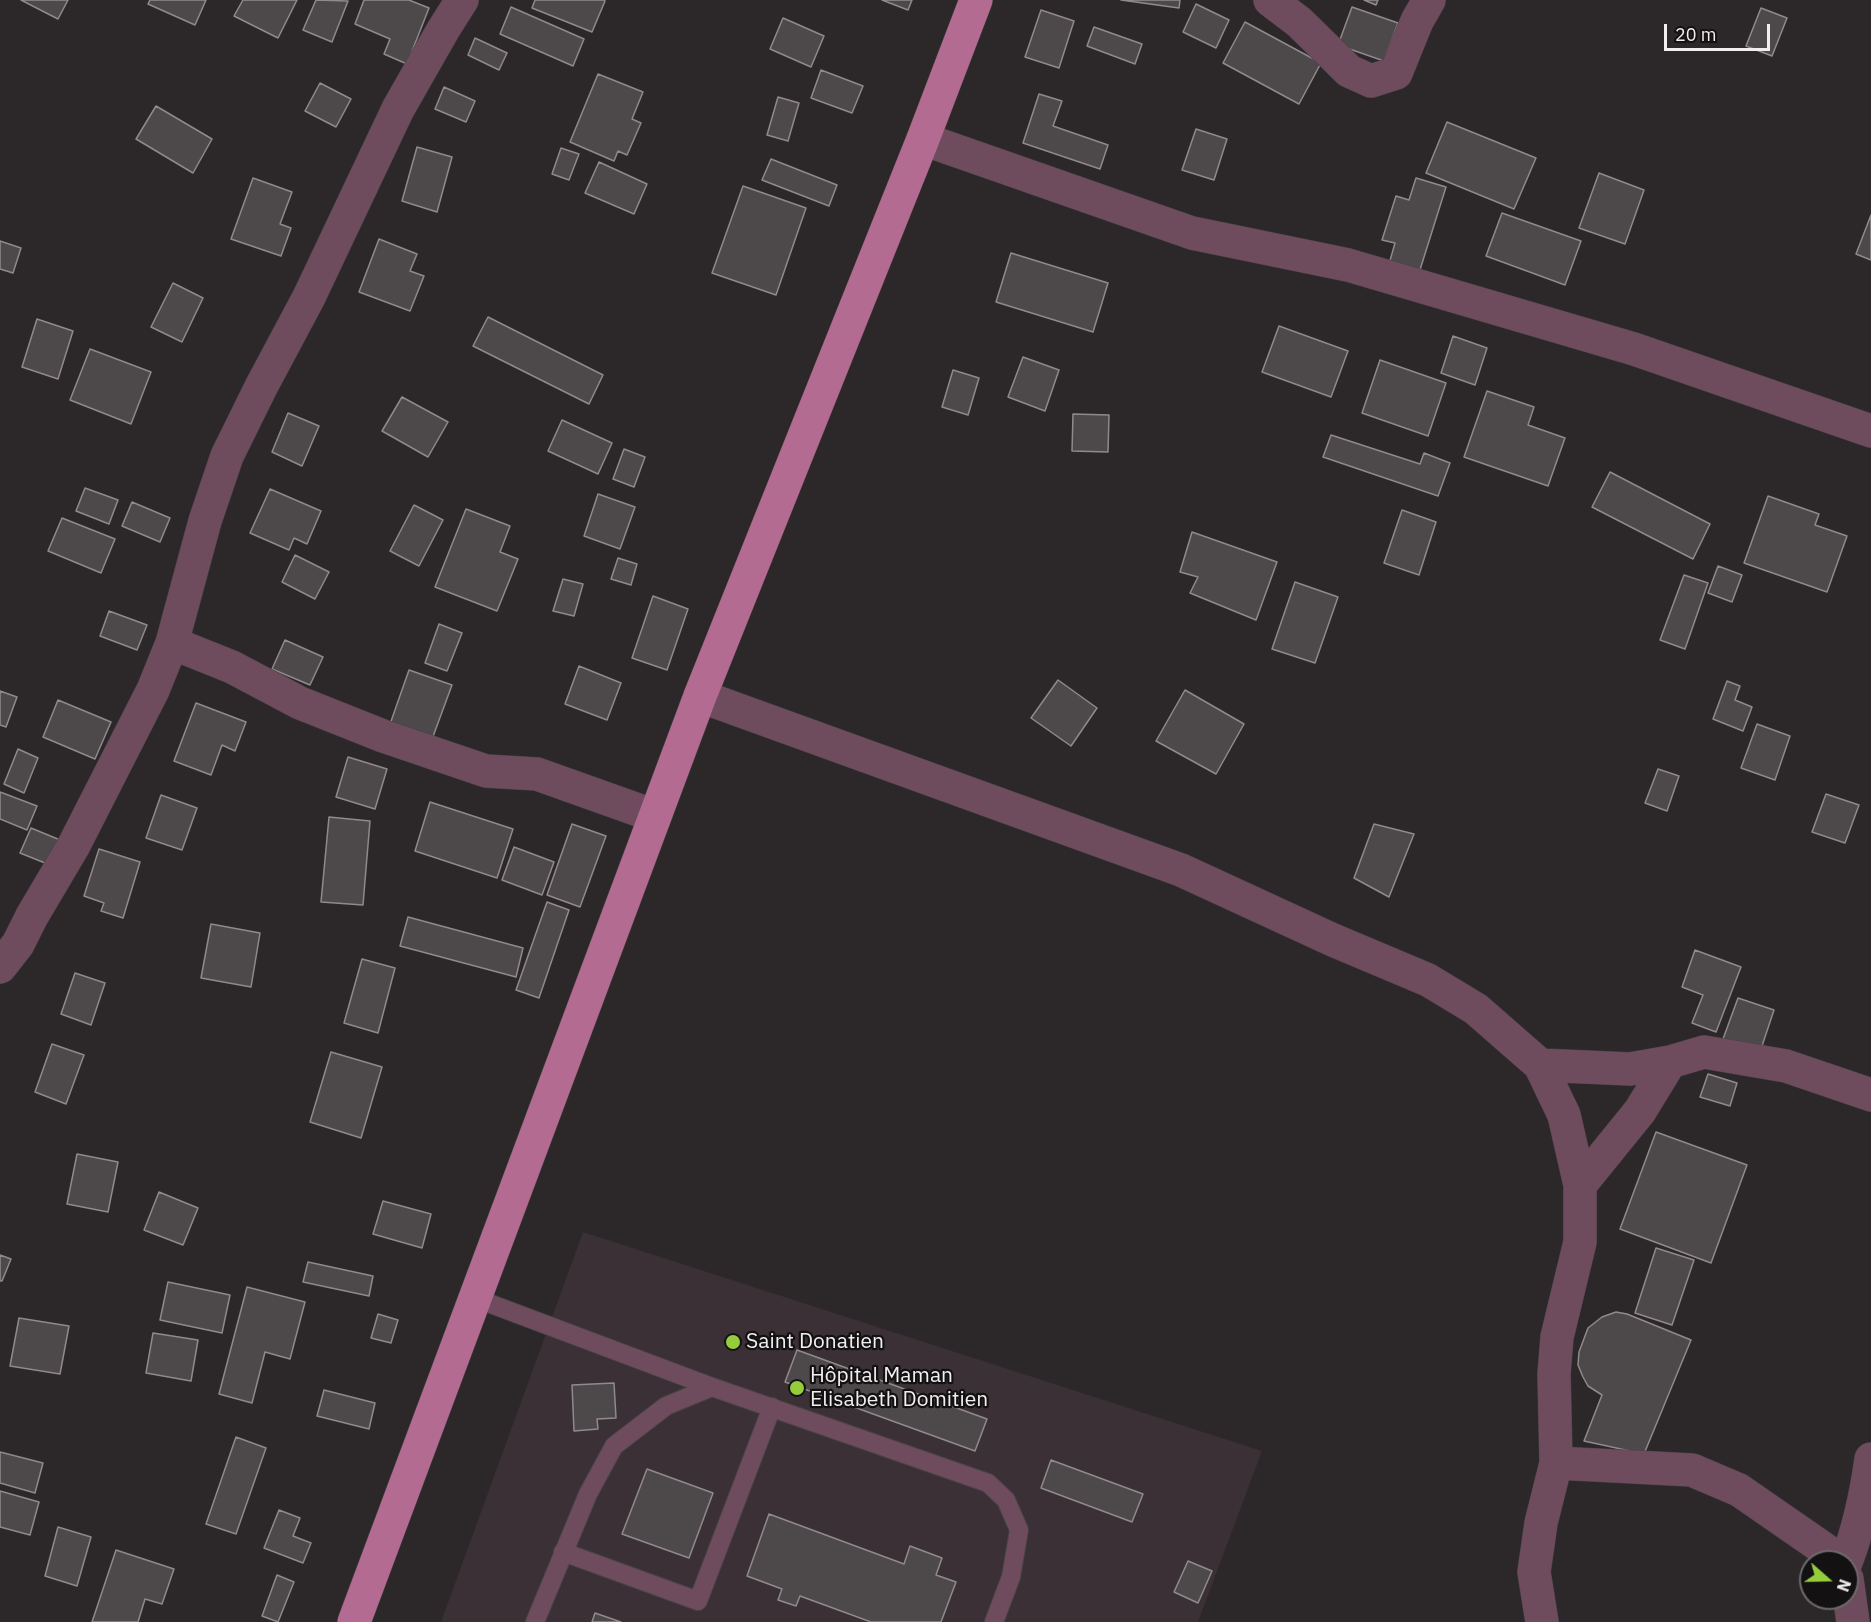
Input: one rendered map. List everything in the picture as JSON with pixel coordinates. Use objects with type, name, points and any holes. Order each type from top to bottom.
[{"type":"main road","points":[[354,1622],[700,696],[923,140],[976,0]]},
{"type":"street","points":[[0,967],[18,944],[74,845],[153,690],[172,643],[205,521],[227,456],[309,297],[398,109],[462,0]]},
{"type":"street","points":[[1270,0],[1299,22],[1350,70],[1371,81],[1395,73],[1417,21],[1429,0]]},
{"type":"street","points":[[923,140],[1192,233],[1359,268],[1634,349],[1871,431]]},
{"type":"street","points":[[172,643],[232,667],[300,703],[383,736],[486,771],[537,774],[655,816]]},
{"type":"street","points":[[700,696],[1181,870],[1333,940],[1428,980],[1476,1009],[1540,1065],[1564,1115],[1580,1185],[1580,1242],[1557,1338],[1554,1374],[1556,1462],[1541,1523],[1534,1572],[1542,1622]]},
{"type":"street","points":[[1540,1065],[1630,1069],[1670,1062],[1704,1052],[1786,1066],[1871,1095]]},
{"type":"street","points":[[1580,1185],[1640,1112],[1670,1062]]},
{"type":"street","points":[[1850,1550],[1861,1518],[1871,1459]]},
{"type":"street","points":[[1556,1462],[1692,1470],[1739,1490],[1826,1550]]},
{"type":"lane","points":[[475,1298],[712,1386],[988,1484],[1006,1500],[1019,1530],[1011,1577],[994,1622]]},
{"type":"lane","points":[[535,1622],[588,1494],[614,1446],[666,1406],[712,1386]]},
{"type":"lane","points":[[563,1552],[698,1601],[772,1407]]},
{"type":"shaded area","name":"Hôpital Maman Elisabeth Domitien","points":[[583,1232],[1262,1451],[1198,1622],[441,1622]]},
{"type":"building","points":[[21,0],[68,0],[58,19]]},
{"type":"building","points":[[150,0],[206,0],[195,25],[148,4]]},
{"type":"building","points":[[243,0],[297,0],[278,38],[234,16]]},
{"type":"building","points":[[316,0],[348,1],[332,42],[303,30]]},
{"type":"building","points":[[364,0],[409,0],[429,8],[407,64],[384,54],[390,39],[355,24]]},
{"type":"building","points":[[535,0],[605,1],[592,32],[532,8]]},
{"type":"building","points":[[882,0],[912,0],[908,10]]},
{"type":"building","points":[[1121,0],[1180,0],[1179,8]]},
{"type":"building","points":[[1364,0],[1378,0],[1376,5]]},
{"type":"building","points":[[1196,4],[1229,20],[1216,48],[1183,32]]},
{"type":"building","points":[[511,7],[584,39],[573,66],[500,34]]},
{"type":"building","points":[[1352,7],[1398,23],[1384,61],[1338,45]]},
{"type":"building","points":[[1761,8],[1787,18],[1772,56],[1746,46]]},
{"type":"building","points":[[1041,10],[1074,21],[1059,68],[1025,57]]},
{"type":"building","points":[[783,18],[824,36],[811,67],[770,49]]},
{"type":"building","points":[[1245,22],[1321,63],[1299,104],[1223,63]]},
{"type":"building","points":[[1094,27],[1142,44],[1135,64],[1087,46]]},
{"type":"building","points":[[475,38],[507,53],[499,70],[468,55]]},
{"type":"building","points":[[821,70],[863,86],[852,113],[811,98]]},
{"type":"building","points":[[598,74],[643,92],[632,119],[641,123],[627,155],[618,151],[614,161],[570,142]]},
{"type":"building","points":[[320,83],[351,99],[336,127],[305,111]]},
{"type":"building","points":[[444,87],[475,101],[466,122],[435,109]]},
{"type":"building","points":[[1039,94],[1062,101],[1053,126],[1108,145],[1100,169],[1023,143]]},
{"type":"building","points":[[778,97],[799,103],[788,141],[767,135]]},
{"type":"building","points":[[156,106],[212,139],[193,173],[136,139]]},
{"type":"building","points":[[1447,122],[1536,158],[1514,209],[1426,173]]},
{"type":"building","points":[[1196,129],[1227,139],[1214,180],[1182,170]]},
{"type":"building","points":[[417,147],[452,157],[437,212],[402,201]]},
{"type":"building","points":[[561,148],[579,154],[569,180],[552,174]]},
{"type":"building","points":[[771,159],[837,185],[829,206],[762,180]]},
{"type":"building","points":[[599,162],[647,184],[634,214],[585,193]]},
{"type":"building","points":[[1599,173],[1644,190],[1625,244],[1579,228]]},
{"type":"building","points":[[253,178],[292,192],[280,224],[291,228],[281,256],[231,239]]},
{"type":"building","points":[[1416,178],[1446,187],[1419,273],[1389,264],[1395,243],[1382,240],[1396,196],[1409,200]]},
{"type":"building","points":[[743,186],[806,208],[776,295],[712,273]]},
{"type":"building","points":[[1502,213],[1581,241],[1565,285],[1486,256]]},
{"type":"building","points":[[1871,215],[1871,260],[1856,254]]},
{"type":"building","points":[[379,239],[417,254],[410,271],[424,276],[410,311],[359,292]]},
{"type":"building","points":[[0,241],[21,248],[13,273],[0,269]]},
{"type":"building","points":[[1011,253],[1108,283],[1093,332],[996,302]]},
{"type":"building","points":[[173,283],[203,298],[182,342],[151,327]]},
{"type":"building","points":[[488,317],[603,375],[589,404],[473,346]]},
{"type":"building","points":[[37,319],[73,331],[58,379],[22,367]]},
{"type":"building","points":[[1279,326],[1348,351],[1331,397],[1262,372]]},
{"type":"building","points":[[1453,336],[1487,348],[1475,385],[1441,373]]},
{"type":"building","points":[[90,349],[151,372],[131,424],[70,400]]},
{"type":"building","points":[[1023,357],[1059,370],[1045,411],[1008,397]]},
{"type":"building","points":[[1380,360],[1446,383],[1428,436],[1362,413]]},
{"type":"building","points":[[953,370],[979,378],[968,415],[942,407]]},
{"type":"building","points":[[1487,391],[1534,407],[1528,425],[1565,438],[1548,486],[1464,457]]},
{"type":"building","points":[[402,397],[448,422],[428,457],[382,431]]},
{"type":"building","points":[[288,413],[319,426],[302,466],[272,452]]},
{"type":"building","points":[[1073,414],[1109,415],[1108,452],[1072,451]]},
{"type":"building","points":[[562,420],[612,443],[598,474],[548,451]]},
{"type":"building","points":[[1331,435],[1420,464],[1424,453],[1450,463],[1438,496],[1323,457]]},
{"type":"building","points":[[624,449],[645,457],[634,487],[613,479]]},
{"type":"building","points":[[1610,472],[1710,524],[1693,559],[1592,507]]},
{"type":"building","points":[[85,488],[118,500],[109,524],[76,511]]},
{"type":"building","points":[[270,489],[321,511],[307,544],[294,538],[289,550],[250,533]]},
{"type":"building","points":[[598,494],[635,507],[620,549],[584,536]]},
{"type":"building","points":[[1768,496],[1819,514],[1815,525],[1847,536],[1827,592],[1744,563]]},
{"type":"building","points":[[132,502],[170,518],[160,542],[122,526]]},
{"type":"building","points":[[414,505],[443,520],[419,566],[390,551]]},
{"type":"building","points":[[466,509],[510,526],[500,552],[518,559],[497,611],[435,587]]},
{"type":"building","points":[[1402,510],[1436,522],[1419,575],[1384,563]]},
{"type":"building","points":[[62,518],[115,539],[101,573],[48,551]]},
{"type":"building","points":[[1192,532],[1277,562],[1256,620],[1190,593],[1198,577],[1180,572]]},
{"type":"building","points":[[295,555],[329,572],[315,599],[282,582]]},
{"type":"building","points":[[618,558],[637,564],[631,585],[611,579]]},
{"type":"building","points":[[1718,566],[1742,575],[1732,602],[1708,593]]},
{"type":"building","points":[[1684,575],[1708,583],[1685,649],[1660,640]]},
{"type":"building","points":[[563,579],[583,584],[574,616],[553,611]]},
{"type":"building","points":[[1295,582],[1338,597],[1315,663],[1272,649]]},
{"type":"building","points":[[653,596],[688,609],[667,670],[632,658]]},
{"type":"building","points":[[109,611],[147,625],[137,650],[100,636]]},
{"type":"building","points":[[439,624],[462,633],[447,671],[425,663]]},
{"type":"building","points":[[285,640],[323,657],[310,685],[272,669]]},
{"type":"building","points":[[579,666],[621,683],[607,720],[565,704]]},
{"type":"building","points":[[409,670],[452,685],[431,742],[389,727]]},
{"type":"building","points":[[1058,680],[1097,708],[1071,746],[1031,718]]},
{"type":"building","points":[[1727,681],[1740,686],[1735,700],[1752,707],[1743,731],[1713,719]]},
{"type":"building","points":[[1185,690],[1244,724],[1216,774],[1156,741]]},
{"type":"building","points":[[0,691],[17,697],[6,727],[0,725]]},
{"type":"building","points":[[58,700],[111,722],[95,759],[43,737]]},
{"type":"building","points":[[196,703],[246,722],[235,751],[222,745],[211,775],[174,761]]},
{"type":"building","points":[[1757,724],[1790,736],[1775,780],[1741,768]]},
{"type":"building","points":[[18,749],[38,758],[24,793],[4,784]]},
{"type":"building","points":[[348,757],[387,769],[375,809],[336,797]]},
{"type":"building","points":[[1658,769],[1679,776],[1667,811],[1645,803]]},
{"type":"building","points":[[0,792],[37,806],[27,830],[0,819]]},
{"type":"building","points":[[1826,794],[1859,805],[1845,843],[1812,832]]},
{"type":"building","points":[[161,795],[197,808],[182,850],[146,838]]},
{"type":"building","points":[[430,802],[513,829],[497,878],[415,851]]},
{"type":"building","points":[[329,817],[370,821],[363,905],[321,902]]},
{"type":"building","points":[[572,824],[606,836],[580,907],[547,895]]},
{"type":"building","points":[[1374,824],[1414,834],[1389,897],[1354,878]]},
{"type":"building","points":[[31,828],[65,842],[55,867],[20,853]]},
{"type":"building","points":[[514,847],[554,862],[542,895],[502,880]]},
{"type":"building","points":[[99,849],[140,862],[123,918],[101,911],[104,903],[84,896]]},
{"type":"building","points":[[547,902],[569,910],[539,998],[516,990]]},
{"type":"building","points":[[408,917],[523,948],[516,977],[400,946]]},
{"type":"building","points":[[211,924],[260,933],[251,987],[201,978]]},
{"type":"building","points":[[1695,950],[1741,967],[1716,1032],[1692,1023],[1703,995],[1682,987]]},
{"type":"building","points":[[362,959],[395,968],[378,1033],[344,1023]]},
{"type":"building","points":[[75,973],[105,983],[91,1025],[61,1014]]},
{"type":"building","points":[[1738,998],[1774,1010],[1760,1052],[1723,1039]]},
{"type":"building","points":[[52,1044],[84,1055],[66,1104],[35,1092]]},
{"type":"building","points":[[331,1052],[382,1067],[361,1138],[310,1122]]},
{"type":"building","points":[[1708,1074],[1737,1083],[1730,1106],[1700,1097]]},
{"type":"building","points":[[1656,1132],[1747,1165],[1711,1263],[1620,1229]]},
{"type":"building","points":[[77,1154],[118,1162],[108,1212],[67,1204]]},
{"type":"building","points":[[159,1192],[198,1208],[183,1245],[144,1230]]},
{"type":"building","points":[[383,1201],[431,1214],[422,1248],[373,1234]]},
{"type":"building","points":[[1656,1248],[1694,1260],[1672,1325],[1635,1313]]},
{"type":"building","points":[[0,1255],[11,1259],[2,1281],[0,1281]]},
{"type":"building","points":[[308,1262],[373,1276],[369,1296],[303,1282]]},
{"type":"building","points":[[168,1282],[230,1295],[222,1333],[160,1320]]},
{"type":"building","points":[[247,1287],[305,1302],[290,1359],[265,1352],[252,1403],[219,1394]]},
{"type":"building","points":[[1616,1312],[1627,1314],[1691,1340],[1644,1454],[1584,1441],[1602,1395],[1588,1386],[1583,1377],[1578,1365],[1579,1352],[1588,1328],[1602,1317]]},
{"type":"building","points":[[378,1314],[398,1320],[391,1343],[371,1338]]},
{"type":"building","points":[[19,1318],[69,1326],[60,1374],[10,1366]]},
{"type":"building","points":[[153,1333],[198,1340],[191,1381],[146,1373]]},
{"type":"building","points":[[797,1350],[987,1419],[975,1451],[785,1382]]},
{"type":"building","points":[[614,1383],[616,1418],[597,1419],[598,1429],[574,1431],[572,1385]]},
{"type":"building","points":[[324,1390],[375,1403],[369,1429],[317,1416]]},
{"type":"building","points":[[236,1437],[266,1448],[236,1534],[206,1524]]},
{"type":"building","points":[[0,1452],[43,1463],[35,1493],[0,1483]]},
{"type":"building","points":[[1051,1460],[1143,1494],[1132,1522],[1041,1488]]},
{"type":"building","points":[[647,1469],[713,1493],[689,1558],[622,1534]]},
{"type":"building","points":[[0,1491],[39,1502],[30,1535],[0,1527]]},
{"type":"building","points":[[279,1510],[300,1518],[293,1536],[311,1543],[303,1563],[264,1548]]},
{"type":"building","points":[[769,1514],[904,1564],[910,1546],[942,1558],[936,1575],[956,1582],[941,1622],[871,1622],[800,1596],[796,1606],[778,1600],[782,1589],[747,1576]]},
{"type":"building","points":[[58,1527],[91,1537],[77,1586],[45,1576]]},
{"type":"building","points":[[116,1550],[174,1569],[162,1604],[145,1599],[138,1622],[92,1622]]},
{"type":"building","points":[[1188,1561],[1212,1571],[1198,1603],[1174,1592]]},
{"type":"building","points":[[277,1575],[294,1582],[278,1622],[262,1616]]},
{"type":"building","points":[[595,1613],[621,1622],[592,1622]]},
{"type":"place","name":"Saint Donatien","points":[[733,1342]]},
{"type":"place","name":"Hôpital Maman Elisabeth Domitien","points":[[797,1388]]}]
